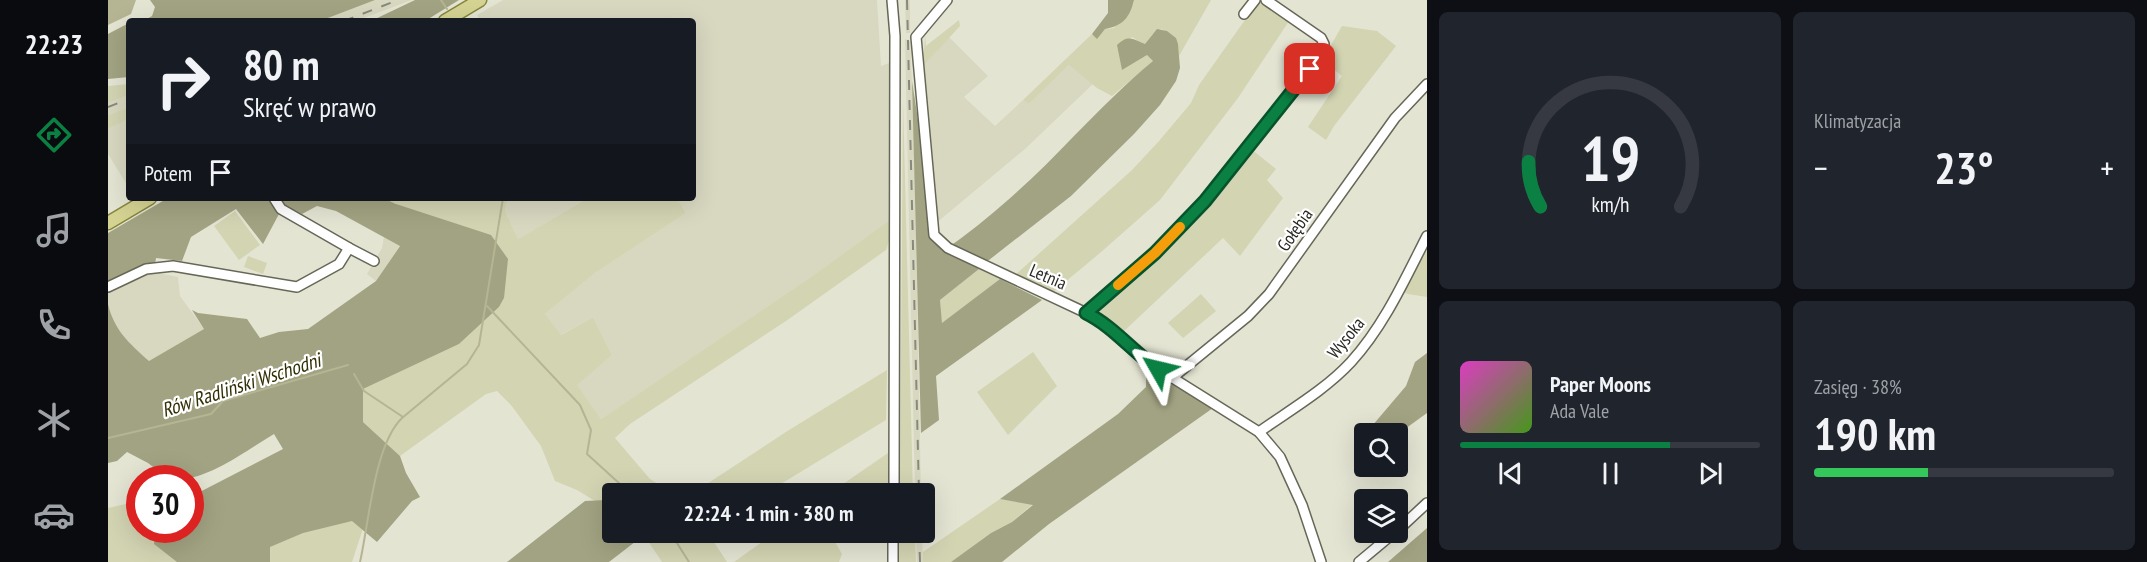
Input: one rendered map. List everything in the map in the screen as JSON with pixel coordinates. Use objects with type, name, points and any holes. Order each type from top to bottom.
[{"type":"main road","points":[[450,18],[480,0]]},
{"type":"main road","points":[[108,223],[145,201]]},
{"type":"street","points":[[892,0],[895,36],[894,483]]},
{"type":"street","points":[[895,36],[916,37],[947,0]]},
{"type":"street","points":[[1244,14],[1256,0]]},
{"type":"street","points":[[1086,313],[1155,253],[1205,201],[1322,55],[1324,44],[1321,38],[1266,0]]},
{"type":"street","name":"Letnia","points":[[916,37],[934,235],[948,248],[1007,278],[1047,293],[1097,318],[1144,360],[1259,432],[1280,458],[1302,505],[1321,562]]},
{"type":"street","name":"Gołębia","points":[[1172,378],[1248,316],[1269,294],[1395,118],[1427,84]]},
{"type":"street","points":[[276,201],[281,209],[374,261]]},
{"type":"street","name":"Wysoka","points":[[1259,432],[1327,384],[1350,364],[1369,340],[1427,236]]},
{"type":"street","points":[[108,287],[146,269],[173,266],[297,287],[341,262],[350,248]]},
{"type":"street","points":[[1408,521],[1427,503]]},
{"type":"street","points":[[893,543],[893,562]]},
{"type":"street","points":[[1359,562],[1382,543]]},
{"type":"shaded area","points":[[108,0],[136,0],[131,14],[108,25]]},
{"type":"shaded area","points":[[150,0],[375,0],[328,18],[148,18],[152,16],[155,7]]},
{"type":"shaded area","points":[[375,0],[412,0],[364,18],[328,18]]},
{"type":"shaded area","points":[[415,0],[459,0],[430,18],[377,18]]},
{"type":"shaded area","points":[[503,0],[877,0],[881,66],[889,63],[891,219],[808,279],[601,419],[576,384],[612,355],[593,317],[560,335],[545,314],[595,273],[686,213],[679,201],[696,201],[696,18],[478,18],[477,15]]},
{"type":"shaded area","points":[[905,0],[910,0],[910,33],[906,33]]},
{"type":"shaded area","points":[[1108,0],[1134,0],[1125,20],[1117,26],[1105,29],[1097,39],[1092,34],[1108,13]]},
{"type":"shaded area","points":[[1134,0],[1211,0],[1179,56],[1175,39],[1170,33],[1161,29],[1152,35],[1145,45],[1132,37],[1121,59],[1122,70],[1147,55],[1153,61],[1112,96],[1097,88],[1069,65],[1029,104],[1023,100],[1092,34],[1097,38],[1105,29],[1114,28],[1133,5]]},
{"type":"shaded area","points":[[1259,0],[1289,21],[1238,98],[1160,200],[1053,292],[1013,277],[1132,170],[1159,141],[1191,103],[1199,85]]},
{"type":"shaded area","points":[[959,20],[960,26],[923,66],[925,35],[926,46]]},
{"type":"shaded area","points":[[126,25],[126,77],[108,79],[108,34]]},
{"type":"shaded area","points":[[1342,26],[1377,31],[1396,46],[1334,126],[1326,140],[1308,127],[1342,76],[1321,59],[1326,42],[1331,45]]},
{"type":"shaded area","points":[[1157,29],[1167,31],[1176,38],[1180,68],[1176,81],[1160,105],[1134,134],[1071,196],[989,260],[984,262],[953,244],[1015,194],[1112,98],[1153,61],[1147,55],[1122,70],[1117,45],[1128,39],[1145,44]]},
{"type":"shaded area","points":[[949,37],[988,76],[964,97],[995,126],[1023,100],[1029,104],[1069,65],[1093,84],[1025,149],[935,224],[923,66]]},
{"type":"shaded area","points":[[905,39],[910,41],[914,127],[921,483],[915,483]]},
{"type":"shaded area","points":[[912,81],[925,166],[930,233],[939,246],[979,269],[940,300],[942,323],[1000,279],[1042,300],[936,376],[939,420],[921,433]]},
{"type":"shaded area","points":[[126,84],[126,96],[108,103],[108,86]]},
{"type":"shaded area","points":[[126,96],[126,108],[108,115],[108,103]]},
{"type":"shaded area","points":[[903,100],[913,483],[900,483]]},
{"type":"shaded area","points":[[126,108],[126,120],[108,129],[108,115]]},
{"type":"shaded area","points":[[126,120],[126,183],[108,154],[108,129]]},
{"type":"shaded area","points":[[1251,149],[1276,169],[1267,180],[1283,198],[1240,256],[1223,238],[1122,333],[1092,311]]},
{"type":"shaded area","points":[[163,201],[390,201],[491,235],[508,259],[504,298],[499,307],[459,344],[363,389],[363,422],[400,456],[406,473],[420,497],[412,501],[377,542],[352,521],[303,533],[270,547],[270,562],[177,562],[154,544],[204,543],[204,490],[283,449],[274,434],[222,466],[204,474],[204,465],[150,465],[127,452],[117,461],[108,463],[108,304],[118,329],[149,361],[204,329],[192,310],[198,313],[247,319],[260,338],[279,332],[308,329],[376,281],[400,246],[336,211],[317,206],[302,214],[287,207],[279,214],[263,244],[236,209],[191,237],[182,261],[156,258],[154,272],[146,273],[108,292],[108,233]]},
{"type":"shaded area","points":[[390,201],[507,201],[505,211],[518,239],[583,201],[679,201],[686,213],[595,273],[545,314],[561,335],[593,317],[612,355],[577,385],[601,419],[808,279],[891,219],[891,235],[886,250],[786,321],[630,424],[615,438],[650,479],[657,483],[602,483],[602,501],[595,501],[555,481],[541,446],[511,405],[497,391],[486,394],[400,456],[363,422],[363,389],[459,344],[499,307],[504,298],[396,204]]},
{"type":"shaded area","points":[[507,201],[583,201],[518,239],[505,211]]},
{"type":"shaded area","points":[[235,211],[260,245],[239,260],[214,226]]},
{"type":"shaded area","points":[[384,236],[400,245],[376,281],[367,274],[382,248]]},
{"type":"shaded area","points":[[1427,242],[1427,297],[1401,291]]},
{"type":"shaded area","points":[[248,256],[267,263],[263,274],[244,267]]},
{"type":"shaded area","points":[[979,269],[1000,279],[942,324],[940,300]]},
{"type":"shaded area","points":[[154,272],[178,277],[180,296],[204,329],[149,361],[129,343],[112,321],[108,292],[146,273]]},
{"type":"shaded area","points":[[1201,294],[1216,311],[1183,338],[1168,323]]},
{"type":"shaded area","points":[[1033,352],[1057,386],[1008,435],[977,392]]},
{"type":"shaded area","points":[[1427,353],[1427,413],[1408,427],[1408,423],[1375,423],[1406,386],[1415,362]]},
{"type":"shaded area","points":[[1146,367],[1213,408],[1049,524],[1002,562],[951,562],[991,533],[1012,522],[1033,505],[1000,499],[1118,414],[1146,387]]},
{"type":"shaded area","points":[[887,370],[886,420],[782,483],[708,483]]},
{"type":"shaded area","points":[[888,453],[889,483],[844,483]]},
{"type":"shaded area","points":[[1000,499],[1033,504],[1012,522],[991,533],[951,562],[923,562],[923,552]]},
{"type":"shaded area","points":[[602,500],[602,543],[634,543],[609,562],[507,562],[585,501]]},
{"type":"shaded area","points":[[126,504],[126,543],[182,543],[209,562],[108,562],[108,508]]},
{"type":"shaded area","points":[[362,509],[365,522],[352,562],[264,562],[265,536]]},
{"type":"shaded area","points":[[1427,528],[1427,562],[1388,562]]},
{"type":"shaded area","points":[[649,543],[715,543],[727,562],[662,562]]},
{"type":"shaded area","points":[[761,543],[836,543],[842,554],[839,562],[734,562]]},
{"type":"shaded area","points":[[899,543],[915,543],[916,562],[899,562]]},
{"type":"shaded area","points":[[916,543],[922,543],[923,562],[917,562]]},
{"type":"waterway","name":"Rów Radliński Wschodni","points":[[441,0],[447,9]]},
{"type":"waterway","name":"Rów Radliński Wschodni","points":[[360,562],[379,465],[393,430],[402,418],[467,364],[479,345],[503,201]]},
{"type":"waterway","points":[[487,306],[580,405],[591,430],[587,454],[619,483]]},
{"type":"waterway","name":"Rów Radliński Wschodni","points":[[108,438],[211,414],[223,401],[348,365]]},
{"type":"waterway","name":"Rów Radliński Wschodni","points":[[354,374],[364,391],[403,417]]},
{"type":"waterway","points":[[677,543],[689,562]]},
{"type":"railway","points":[[352,18],[398,0]]},
{"type":"railway","points":[[907,0],[919,483]]},
{"type":"railway","points":[[108,107],[126,100]]},
{"type":"railway","points":[[919,543],[920,562]]},
{"type":"slow traffic","points":[[1118,285],[1155,253],[1180,227]]},
{"type":"route","points":[[1158,369],[1144,360],[1097,318],[1086,313],[1155,253],[1205,201],[1310,69]]}]
